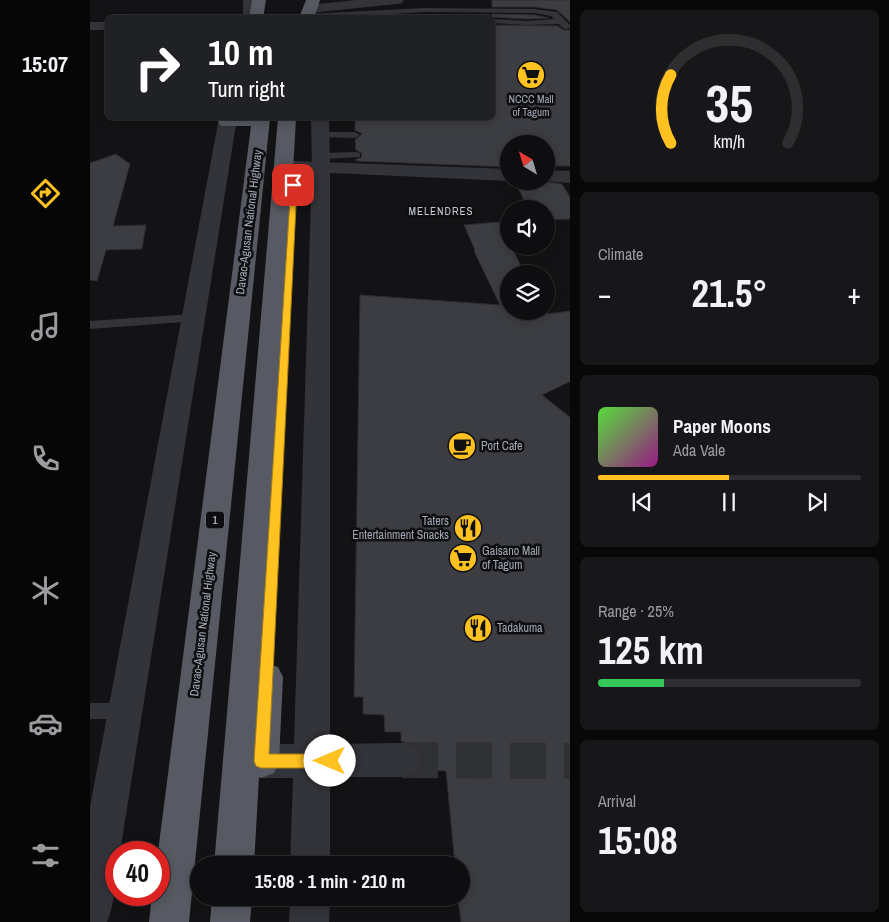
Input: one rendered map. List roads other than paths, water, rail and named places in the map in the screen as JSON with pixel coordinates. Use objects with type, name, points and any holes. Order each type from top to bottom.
[{"type":"highway","points":[[256,15],[259,0]]},
{"type":"highway","points":[[296,2],[309,9]]},
{"type":"highway","name":"Davao-Agusan National Highway","points":[[242,120],[218,370],[210,426],[245,419],[280,425]]},
{"type":"highway","name":"Davao-Agusan National Highway","points":[[169,922],[242,120]]},
{"type":"highway","points":[[235,856],[287,120]]},
{"type":"highway","points":[[261,761],[283,370],[315,149],[298,120]]},
{"type":"highway","points":[[218,370],[249,377],[262,376],[283,370]]},
{"type":"highway","points":[[230,922],[231,906]]},
{"type":"street","points":[[250,0],[250,15]]},
{"type":"street","points":[[309,9],[397,0]]},
{"type":"street","points":[[90,26],[105,26]]},
{"type":"street","points":[[90,915],[192,318],[242,120]]},
{"type":"street","points":[[310,856],[315,149],[500,174]]},
{"type":"street","points":[[555,176],[570,177]]},
{"type":"street","points":[[261,761],[402,760]]},
{"type":"street","points":[[309,922],[310,906]]},
{"type":"lane","points":[[309,9],[535,11],[554,14],[564,24],[495,21]]},
{"type":"lane","points":[[471,10],[475,15]]},
{"type":"lane","points":[[315,149],[355,135]]},
{"type":"lane","points":[[315,149],[356,155]]},
{"type":"lane","points":[[90,324],[192,318]]},
{"type":"lane","points":[[90,711],[125,711]]},
{"type":"tunnel","points":[[402,760],[570,761]]},
{"type":"place","name":"NCCC Mall of Tagum","points":[[531,75]]},
{"type":"place","name":"Port Cafe","points":[[462,446]]},
{"type":"place","name":"Taters Entertainment Snacks","points":[[468,528]]},
{"type":"place","name":"Gaisano Mall of Tagum","points":[[463,558]]},
{"type":"place","name":"Tadakuma","points":[[478,628]]},
{"type":"district","name":"MELENDRES","points":[[441,211]]}]
